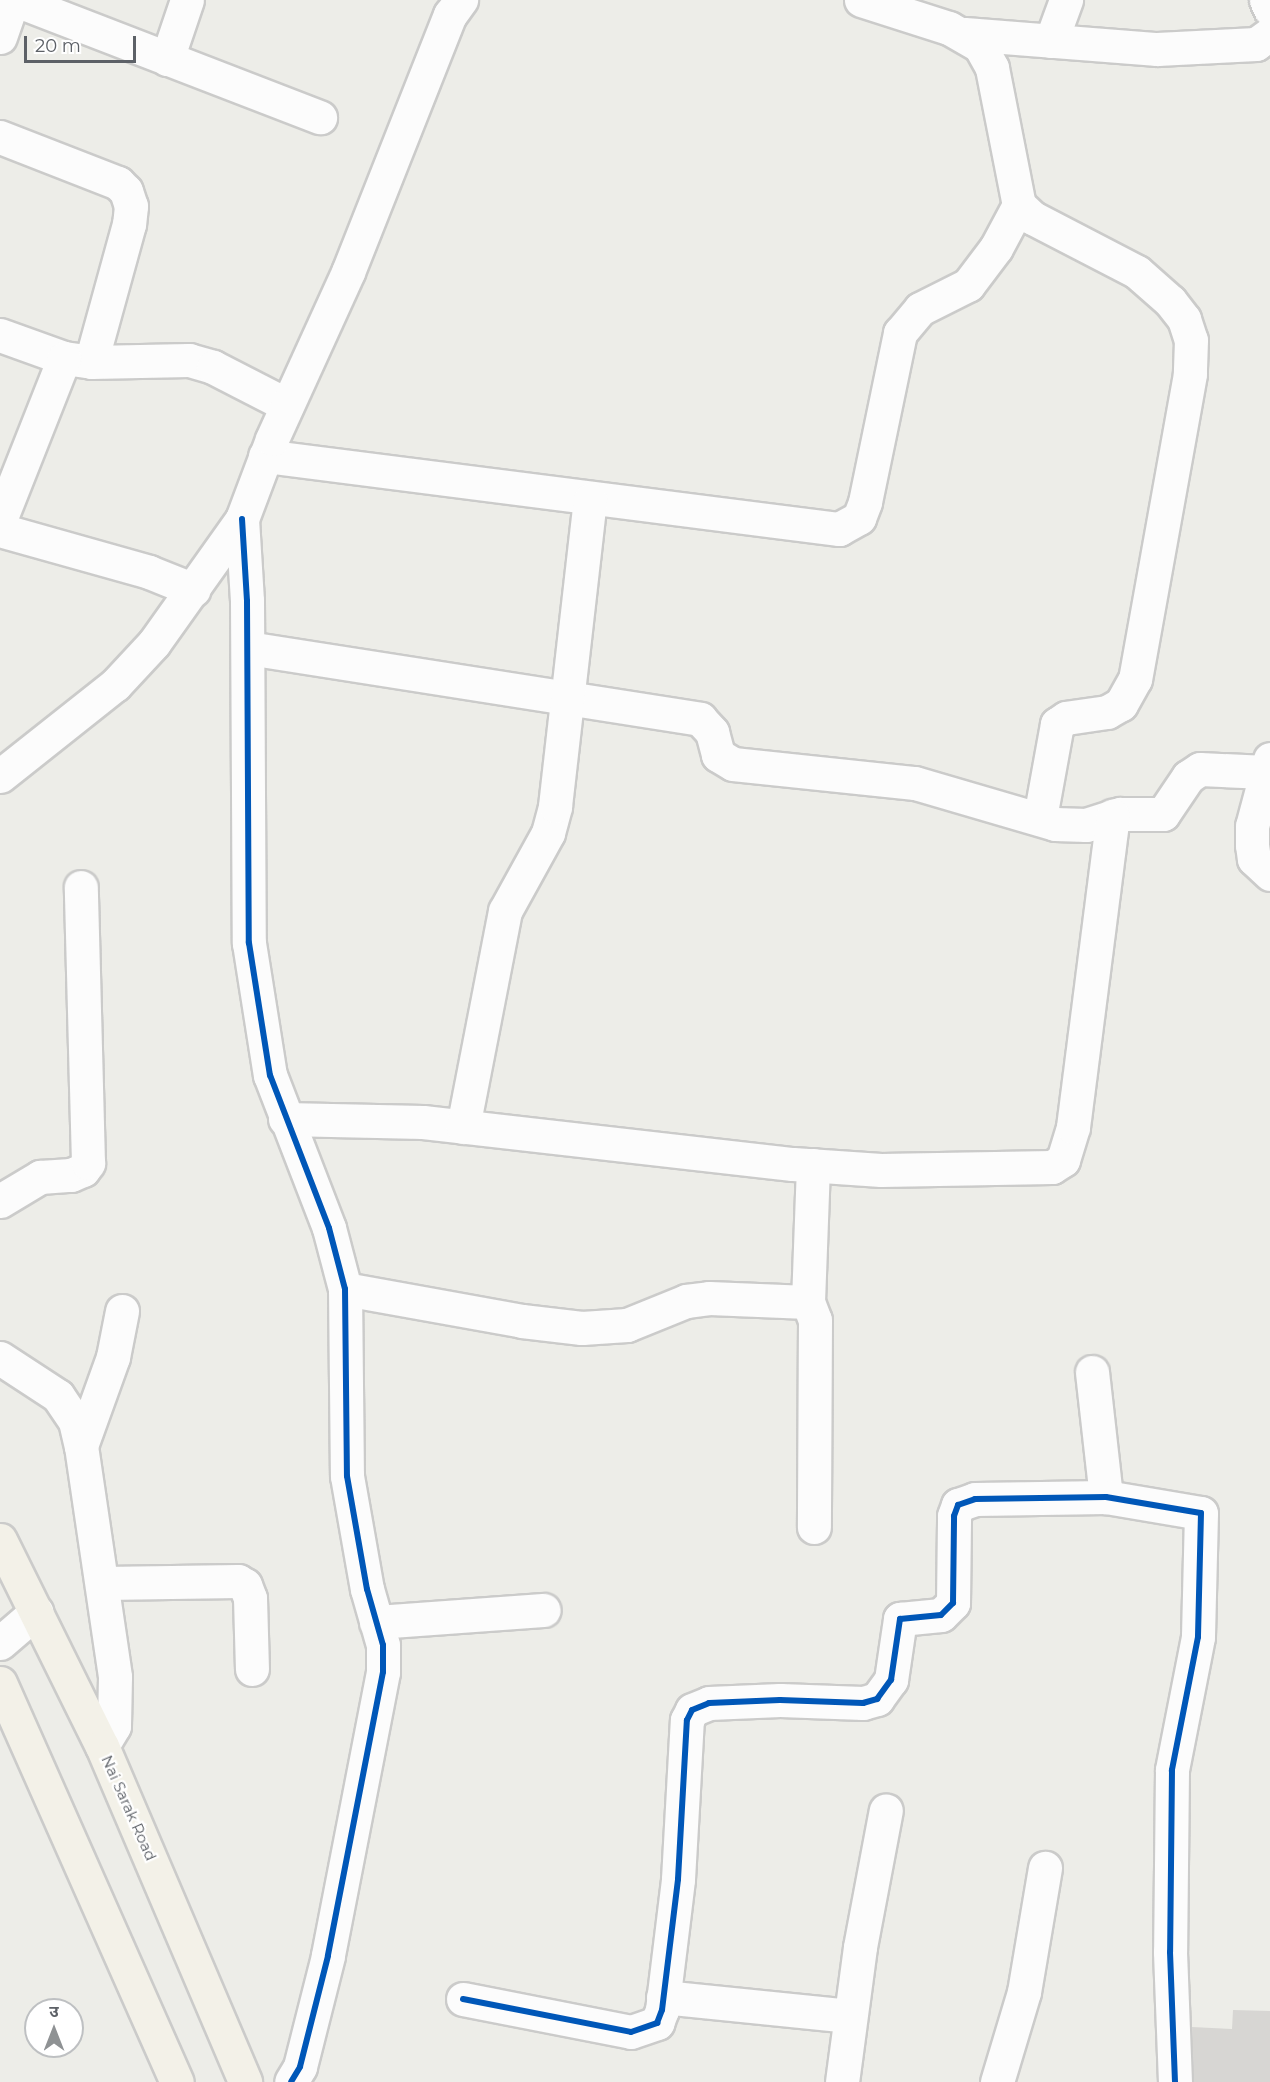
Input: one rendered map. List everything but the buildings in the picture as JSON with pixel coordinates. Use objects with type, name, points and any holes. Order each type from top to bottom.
[{"type":"main road","name":"Nai Sarak Road","points":[[0,1540],[102,1746],[245,2082]]},
{"type":"main road","points":[[0,1683],[177,2082]]},
{"type":"street","points":[[0,37],[14,0],[320,117]]},
{"type":"street","points":[[166,59],[188,0]]},
{"type":"street","points":[[861,0],[965,34],[1157,49],[1214,48],[1256,44],[1270,34]]},
{"type":"street","points":[[1052,41],[1066,0]]},
{"type":"street","points":[[1266,0],[1270,9]]},
{"type":"street","points":[[0,776],[116,685],[154,643],[194,590],[242,519],[265,456],[348,272],[451,2]]},
{"type":"street","points":[[965,34],[980,46],[992,68],[1019,205],[1033,218],[1137,272],[1170,301],[1184,319],[1191,340],[1190,374],[1135,679],[1121,704],[1107,712],[1076,715],[1057,724],[1040,818]]},
{"type":"street","points":[[0,137],[118,183],[126,191],[131,206],[129,224],[78,360],[0,520]]},
{"type":"street","points":[[265,456],[590,500],[839,529],[859,518],[900,333],[920,309],[956,294],[968,285],[996,248],[1019,205]]},
{"type":"street","points":[[0,335],[78,360],[189,360],[213,366],[287,405]]},
{"type":"street","points":[[463,1127],[505,911],[548,833],[555,806],[590,500]]},
{"type":"street","points":[[242,519],[248,648],[249,943],[270,1075],[285,1119],[329,1228],[345,1289],[348,1476],[376,1622],[383,1645],[380,1692],[328,1956],[300,2067],[291,2082]]},
{"type":"street","points":[[0,530],[150,573],[194,590]]},
{"type":"street","points":[[248,648],[700,719],[712,732],[718,755],[733,764],[915,783],[1072,826],[1113,816],[1168,812],[1188,777],[1200,769],[1268,766],[1252,826],[1252,845],[1254,859],[1270,874]]},
{"type":"street","points":[[285,1119],[463,1127],[813,1165],[881,1170],[1038,1170],[1063,1160],[1073,1127],[1113,816]]},
{"type":"street","points":[[0,1200],[40,1177],[71,1175],[83,1170],[88,1163],[81,887]]},
{"type":"street","points":[[813,1165],[808,1302],[816,1320],[814,1527]]},
{"type":"street","points":[[345,1289],[522,1322],[582,1328],[627,1325],[686,1301],[709,1298],[808,1302]]},
{"type":"street","points":[[81,1446],[113,1357],[122,1311]]},
{"type":"street","points":[[0,1358],[58,1396],[75,1421],[104,1583],[116,1677],[114,1726],[102,1746]]},
{"type":"street","points":[[1092,1372],[1106,1497]]},
{"type":"street","points":[[463,1999],[631,2032],[657,2023],[663,1997],[678,1879],[687,1720],[692,1710],[709,1703],[780,1700],[863,1703],[877,1699],[891,1680],[900,1619],[941,1615],[953,1603],[954,1516],[958,1505],[975,1499],[1106,1497],[1201,1513],[1198,1637],[1172,1770],[1170,1952],[1175,2082]]},
{"type":"street","points":[[104,1583],[238,1581],[245,1586],[250,1598],[252,1669]]},
{"type":"street","points":[[376,1622],[544,1610]]},
{"type":"street","points":[[0,1643],[36,1612]]},
{"type":"street","points":[[842,2082],[850,2016],[886,1810]]},
{"type":"street","points":[[997,2082],[1024,1992],[1045,1868]]},
{"type":"street","points":[[663,1997],[850,2016]]},
{"type":"cycle path","points":[[242,519],[247,601],[249,943],[270,1075],[329,1228],[345,1289],[347,1476],[367,1589],[383,1645],[383,1672],[328,1956],[300,2067],[291,2082]]},
{"type":"cycle path","points":[[463,1999],[631,2032],[657,2023],[662,2010],[678,1879],[687,1720],[692,1710],[709,1703],[780,1700],[863,1703],[877,1699],[891,1680],[900,1619],[941,1615],[953,1603],[954,1516],[958,1505],[975,1499],[1106,1497],[1201,1513],[1198,1637],[1172,1770],[1170,1952],[1175,2082]]}]
